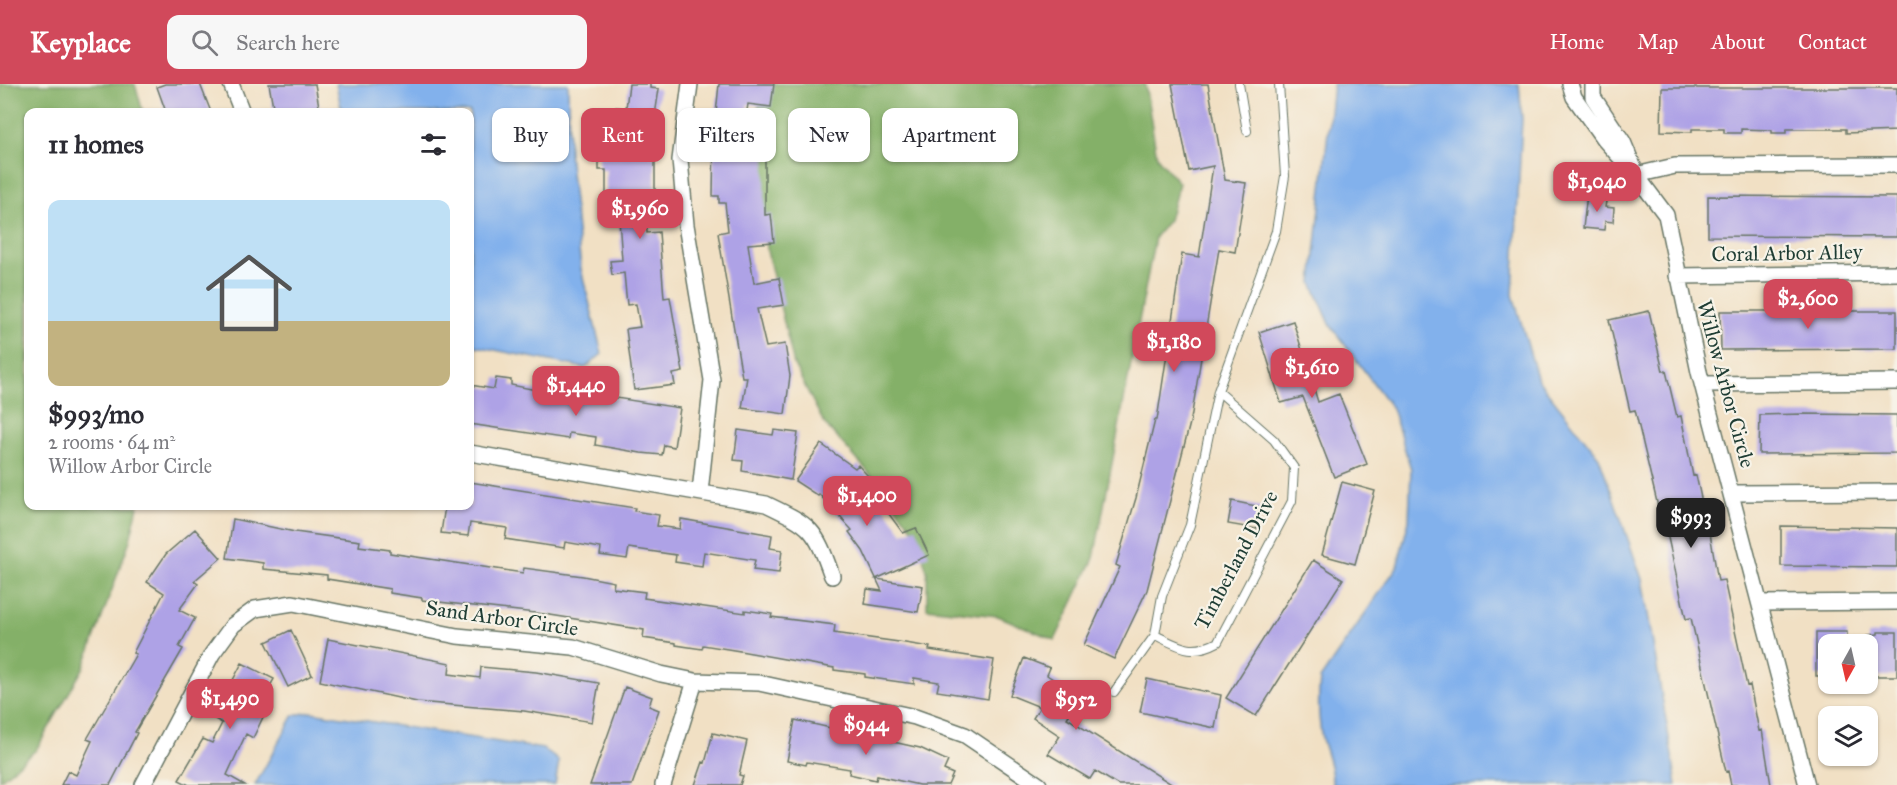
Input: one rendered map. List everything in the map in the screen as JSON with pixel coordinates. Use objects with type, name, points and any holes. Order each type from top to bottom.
[{"type":"street","points":[[231,84],[240,108]]},
{"type":"street","points":[[690,84],[680,160],[686,225],[712,380],[700,492]]},
{"type":"street","name":"Willow Arbor Circle","points":[[1570,84],[1574,97],[1603,138],[1636,175],[1666,215],[1677,276],[1702,384],[1807,785]]},
{"type":"street","name":"Willow Arbor Circle","points":[[1593,84],[1593,97],[1623,142],[1636,175]]},
{"type":"street","points":[[1636,175],[1675,166],[1897,165]]},
{"type":"street","name":"Coral Arbor Alley","points":[[1677,276],[1897,273]]},
{"type":"street","points":[[1702,384],[1897,382]]},
{"type":"street","points":[[474,454],[766,504],[802,521],[819,540],[832,576]]},
{"type":"street","points":[[1732,493],[1897,492]]},
{"type":"street","points":[[1761,603],[1897,602]]},
{"type":"street","name":"Sand Arbor Circle","points":[[143,785],[212,654],[233,625],[255,609],[293,603],[457,636],[573,647],[662,674],[695,681],[759,683],[915,717],[965,735],[1039,785]]},
{"type":"street","points":[[663,785],[695,681]]},
{"type":"lane","points":[[1239,84],[1246,131]]},
{"type":"lane","points":[[1114,692],[1155,635],[1162,596],[1190,525],[1218,391],[1276,231],[1285,176],[1279,84]]},
{"type":"lane","name":"Timberland Drive","points":[[1155,635],[1187,650],[1204,650],[1218,642],[1292,501],[1294,468],[1274,440],[1218,391]]},
{"type":"green space","points":[[0,84],[135,84],[142,108],[24,108],[24,510],[137,510],[130,540],[84,667],[36,750],[0,780]]},
{"type":"green space","points":[[763,84],[1145,84],[1157,157],[1179,183],[1169,220],[1155,237],[1094,558],[1055,640],[998,616],[927,608],[927,571],[916,533],[870,474],[824,423],[794,365],[767,251],[761,162],[776,162],[776,108],[758,108]]},
{"type":"water","points":[[336,84],[568,84],[568,108],[492,108],[492,162],[569,162],[569,153],[581,269],[602,354],[585,368],[474,346],[474,108],[341,108]]},
{"type":"water","points":[[1333,84],[1519,84],[1522,119],[1513,295],[1538,380],[1599,457],[1642,579],[1677,785],[1332,785],[1320,723],[1320,679],[1397,567],[1409,520],[1411,469],[1392,408],[1331,326],[1312,283]]},
{"type":"water","points":[[311,712],[543,749],[559,761],[555,785],[255,785],[294,715]]},
{"type":"building","points":[[165,84],[200,84],[209,108],[165,108],[157,87]]},
{"type":"building","points":[[269,84],[315,84],[319,108],[273,108]]},
{"type":"building","points":[[629,84],[650,84],[650,88],[659,89],[656,108],[626,108]]},
{"type":"building","points":[[719,84],[774,84],[771,107],[748,104],[747,108],[717,108]]},
{"type":"building","points":[[1172,84],[1208,84],[1225,180],[1246,183],[1235,252],[1219,249],[1191,419],[1147,590],[1114,659],[1084,645],[1120,567],[1116,565],[1136,498],[1155,420],[1157,420],[1182,254],[1199,257],[1213,166],[1189,171]]},
{"type":"building","points":[[1662,88],[1897,88],[1897,131],[1846,133],[1846,129],[1786,129],[1786,133],[1772,133],[1772,130],[1741,129],[1741,133],[1724,133],[1724,129],[1692,129],[1692,132],[1661,131]]},
{"type":"building","points":[[599,162],[655,162],[655,206],[646,206],[647,233],[659,232],[664,298],[670,297],[683,372],[673,374],[675,385],[634,390],[626,329],[640,327],[636,304],[627,305],[624,273],[612,275],[610,261],[622,260],[618,206],[606,206],[606,170],[599,170]]},
{"type":"building","points":[[714,162],[765,162],[765,215],[771,214],[774,242],[748,244],[754,283],[779,278],[784,305],[757,309],[766,347],[785,344],[790,376],[785,414],[742,408],[747,377],[742,377],[718,233],[728,231],[725,203],[719,203],[719,196],[713,196]]},
{"type":"building","points":[[1587,194],[1607,196],[1605,207],[1614,208],[1613,222],[1605,221],[1604,230],[1583,228]]},
{"type":"building","points":[[1708,196],[1897,197],[1897,237],[1708,236]]},
{"type":"building","points":[[1649,311],[1663,371],[1666,371],[1677,417],[1681,416],[1693,476],[1696,475],[1706,521],[1708,521],[1718,581],[1724,580],[1747,686],[1750,685],[1759,731],[1762,730],[1771,785],[1731,785],[1728,771],[1726,772],[1691,618],[1686,619],[1663,515],[1660,515],[1635,410],[1630,411],[1609,320]]},
{"type":"building","points":[[1720,311],[1897,311],[1897,349],[1721,350]]},
{"type":"building","points":[[1293,321],[1318,402],[1339,394],[1367,464],[1334,477],[1303,397],[1281,403],[1259,332]]},
{"type":"building","points":[[496,378],[511,380],[511,385],[551,393],[590,399],[591,394],[680,408],[674,447],[664,445],[662,455],[641,453],[595,445],[596,437],[569,433],[568,439],[474,425],[474,386],[494,389]]},
{"type":"building","points":[[1760,415],[1897,415],[1897,453],[1759,454]]},
{"type":"building","points":[[738,430],[773,435],[774,430],[798,433],[791,480],[742,471],[743,461],[734,460]]},
{"type":"building","points":[[821,444],[855,468],[858,465],[869,477],[861,485],[875,500],[877,498],[903,533],[916,528],[929,555],[876,579],[863,551],[849,532],[852,530],[819,494],[818,496],[795,481]]},
{"type":"building","points":[[1342,482],[1375,491],[1355,564],[1322,555]]},
{"type":"building","points":[[474,483],[635,508],[634,511],[659,515],[657,526],[680,529],[681,519],[772,535],[770,548],[782,550],[779,573],[753,570],[755,560],[704,552],[702,566],[675,562],[676,555],[629,548],[627,559],[600,555],[601,548],[565,542],[564,548],[505,539],[507,528],[470,523],[468,536],[441,533],[444,510],[474,510]]},
{"type":"building","points":[[1232,501],[1261,507],[1257,529],[1228,524]]},
{"type":"building","points":[[233,519],[295,532],[360,541],[359,546],[390,550],[390,553],[523,573],[524,568],[583,576],[614,582],[613,588],[645,592],[644,598],[745,613],[745,610],[772,614],[771,617],[835,625],[834,633],[930,647],[929,650],[994,660],[988,699],[937,691],[939,682],[914,678],[914,684],[865,677],[865,674],[740,651],[703,645],[702,649],[643,638],[644,630],[544,614],[422,600],[422,598],[390,593],[390,589],[327,579],[327,575],[263,569],[263,563],[227,558]]},
{"type":"building","points":[[1781,526],[1897,528],[1897,567],[1781,566]]},
{"type":"building","points":[[195,529],[221,558],[194,581],[198,584],[179,610],[195,618],[179,647],[183,649],[135,732],[137,733],[110,785],[61,785],[68,771],[76,775],[92,741],[87,739],[136,654],[133,653],[164,593],[147,582],[166,554]]},
{"type":"building","points":[[1313,560],[1343,579],[1256,716],[1226,698]]},
{"type":"building","points":[[876,579],[923,586],[918,612],[865,604],[867,589],[882,591]]},
{"type":"building","points":[[291,630],[312,675],[288,687],[266,642]]},
{"type":"building","points":[[1816,632],[1847,632],[1847,634],[1818,634],[1818,676],[1816,676]]},
{"type":"building","points":[[1878,632],[1897,632],[1897,676],[1878,676]]},
{"type":"building","points":[[328,639],[450,663],[449,674],[480,678],[481,667],[536,672],[599,683],[592,722],[524,711],[417,702],[320,681]]},
{"type":"building","points":[[1024,658],[1050,668],[1047,675],[1080,697],[1067,718],[1173,785],[1118,785],[1095,771],[1090,779],[1048,754],[1060,736],[1033,718],[1040,707],[1010,695]]},
{"type":"building","points":[[242,663],[274,679],[257,709],[265,713],[253,738],[246,734],[227,775],[245,785],[189,785],[179,780],[203,739],[212,743],[222,723],[213,718]]},
{"type":"building","points":[[1147,679],[1221,695],[1215,728],[1140,712]]},
{"type":"building","points":[[625,687],[652,697],[649,706],[659,710],[632,785],[590,785]]},
{"type":"building","points":[[795,720],[920,748],[948,761],[944,770],[953,774],[948,785],[919,785],[877,776],[876,780],[849,774],[850,769],[787,761]]},
{"type":"building","points":[[713,733],[747,741],[739,775],[743,776],[740,785],[695,785],[703,762],[705,763]]}]
